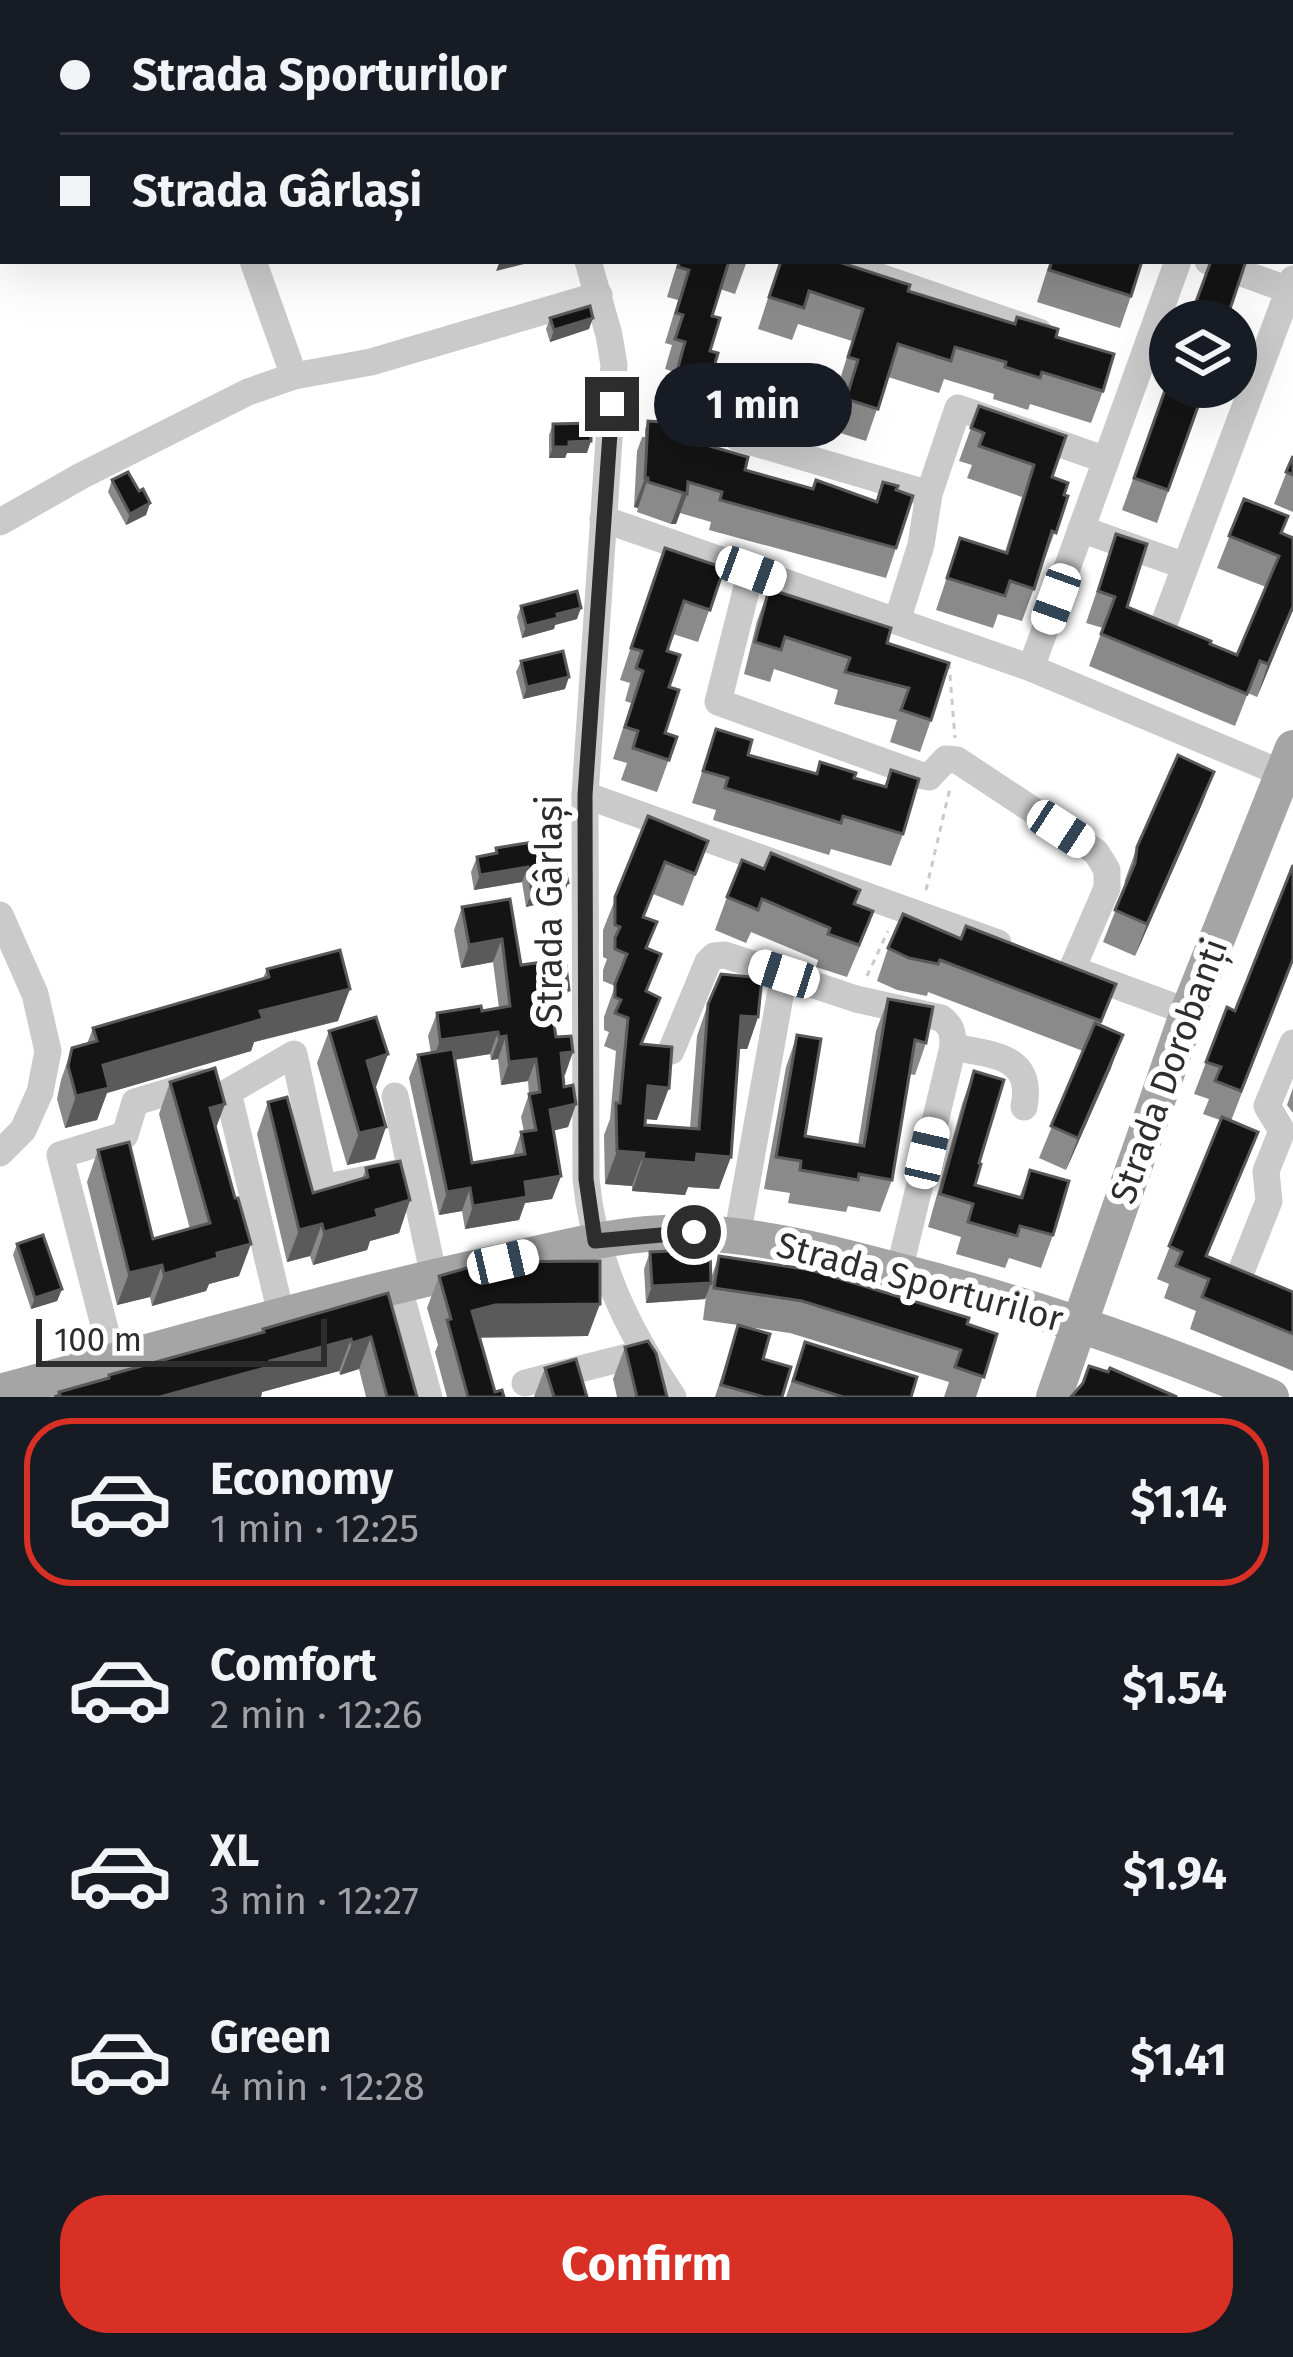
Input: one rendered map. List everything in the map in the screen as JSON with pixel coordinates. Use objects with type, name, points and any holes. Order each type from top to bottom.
[{"type":"main road","name":"Strada Dorobanți","points":[[1054,1397],[1188,1012],[1290,766]]},
{"type":"main road","name":"Strada Sporturilor","points":[[0,1392],[416,1281],[595,1241],[694,1232],[836,1254],[899,1271],[1078,1324],[1271,1397]]},
{"type":"street","points":[[254,264],[294,376]]},
{"type":"street","name":"Strada Gârlași","points":[[589,264],[614,365],[585,795],[586,1179],[595,1241],[610,1286],[643,1353],[673,1397]]},
{"type":"street","points":[[843,264],[1074,344]]},
{"type":"street","points":[[1030,668],[1106,460],[1129,363],[1177,264]]},
{"type":"street","points":[[1163,626],[1291,284],[1219,264]]},
{"type":"street","points":[[0,522],[248,392],[294,376],[371,362],[599,295]]},
{"type":"street","points":[[896,622],[921,545],[928,494],[958,408],[1106,460]]},
{"type":"street","points":[[738,438],[928,494]]},
{"type":"street","points":[[603,519],[1030,668],[1290,766]]},
{"type":"street","points":[[1081,529],[1185,566]]},
{"type":"street","points":[[751,571],[718,702],[920,775],[929,776],[946,759],[957,760],[1096,852],[1107,870],[1107,888],[1050,962]]},
{"type":"street","points":[[585,795],[1188,1012]]},
{"type":"street","points":[[0,915],[35,994],[48,1051],[40,1092],[23,1130],[0,1153]]},
{"type":"street","points":[[671,1051],[714,956],[725,955],[949,1024],[953,1047],[899,1271]]},
{"type":"street","points":[[737,1237],[784,974]]},
{"type":"street","points":[[1242,1268],[1269,1201],[1266,1171],[1288,1134],[1267,1106],[1293,1043]]},
{"type":"street","points":[[953,1047],[1002,1057],[1018,1067],[1028,1089],[1024,1107]]},
{"type":"street","points":[[228,1092],[294,1054],[323,1187],[411,1170]]},
{"type":"street","points":[[60,1155],[125,1135],[135,1102],[206,1081],[228,1092]]},
{"type":"street","points":[[228,1092],[281,1314]]},
{"type":"street","points":[[395,1096],[411,1170],[416,1281],[429,1397]]},
{"type":"street","points":[[34,1106],[60,1155],[113,1360]]},
{"type":"street","points":[[525,1383],[643,1353]]},
{"type":"path","points":[[856,999],[900,908]]},
{"type":"building","points":[[728,264],[712,316],[720,318],[710,351],[718,353],[707,391],[714,393],[699,443],[748,457],[745,470],[813,489],[816,480],[877,502],[883,482],[898,486],[896,490],[913,496],[896,548],[720,500],[722,492],[688,482],[687,494],[648,482],[648,421],[663,422],[685,342],[675,339],[683,315],[676,313],[689,270],[678,267]]},
{"type":"building","points":[[780,264],[845,264],[910,285],[908,291],[1015,324],[1017,317],[1058,329],[1056,337],[1114,354],[1103,391],[1042,372],[1040,378],[955,347],[951,361],[898,344],[878,409],[846,399],[858,360],[848,357],[863,309],[809,291],[804,308],[769,297]]},
{"type":"building","points":[[1051,264],[1141,264],[1131,296],[1049,270]]},
{"type":"building","points":[[1210,264],[1245,264],[1233,300],[1197,300]]},
{"type":"building","points":[[590,306],[593,318],[554,330],[550,318]]},
{"type":"building","points":[[979,406],[1066,436],[1052,477],[1068,483],[1056,533],[1052,531],[1034,589],[1010,581],[1005,596],[947,578],[960,538],[1007,553],[1034,465],[979,446],[984,433],[971,428]]},
{"type":"building","points":[[1159,408],[1197,408],[1168,490],[1134,478]]},
{"type":"building","points":[[591,423],[591,441],[553,447],[553,424]]},
{"type":"building","points":[[128,472],[150,503],[130,514],[112,480]]},
{"type":"building","points":[[1244,499],[1288,516],[1281,533],[1293,538],[1293,606],[1268,664],[1260,661],[1247,694],[1101,634],[1115,597],[1098,591],[1116,534],[1147,544],[1127,607],[1237,655],[1279,556],[1229,536]]},
{"type":"building","points":[[665,548],[724,568],[710,610],[684,601],[667,651],[680,655],[669,687],[679,690],[665,733],[677,737],[669,760],[633,748],[638,731],[625,727],[643,671],[636,668],[642,651],[631,648]]},
{"type":"building","points":[[769,589],[891,628],[887,643],[949,663],[931,720],[901,710],[909,688],[845,672],[850,658],[785,637],[781,650],[755,642]]},
{"type":"building","points":[[577,591],[581,608],[526,626],[521,606]]},
{"type":"building","points":[[563,651],[569,677],[527,687],[521,661]]},
{"type":"building","points":[[716,729],[752,740],[748,755],[817,774],[820,762],[886,787],[891,770],[919,779],[903,834],[843,816],[841,823],[725,788],[728,778],[703,771]]},
{"type":"building","points":[[1178,755],[1214,772],[1147,924],[1115,910]]},
{"type":"building","points":[[648,816],[708,841],[695,874],[665,862],[643,917],[657,922],[646,948],[661,954],[646,991],[660,998],[641,1044],[672,1047],[669,1088],[648,1086],[645,1125],[699,1129],[708,1004],[721,974],[762,978],[758,1017],[741,1016],[731,1157],[697,1154],[696,1163],[643,1159],[644,1153],[617,1151],[616,1103],[620,1103],[628,1018],[615,1013],[621,1000],[615,997],[615,984],[627,954],[615,949],[620,927],[615,925],[615,897]]},
{"type":"building","points":[[558,838],[568,883],[532,892],[528,867],[480,875],[477,857],[497,853],[496,848]]},
{"type":"building","points":[[771,853],[860,890],[854,904],[873,911],[859,945],[762,899],[758,910],[727,897],[742,860],[764,869]]},
{"type":"building","points":[[1293,865],[1293,959],[1241,1091],[1215,1081],[1221,1067],[1206,1062],[1227,1007],[1235,1011]]},
{"type":"building","points":[[510,899],[521,965],[565,959],[569,990],[549,992],[556,1037],[571,1036],[573,1052],[561,1053],[564,1087],[573,1085],[576,1104],[550,1110],[561,1176],[525,1182],[527,1197],[473,1206],[470,1188],[447,1192],[418,1055],[453,1049],[472,1163],[525,1154],[521,1132],[536,1130],[529,1094],[540,1092],[536,1059],[509,1062],[506,1036],[499,1037],[498,1032],[440,1040],[437,1013],[510,1006],[502,939],[469,945],[462,907]]},
{"type":"building","points":[[903,914],[961,939],[966,926],[1116,984],[1101,1021],[940,960],[938,964],[909,958],[888,948]]},
{"type":"building","points":[[340,950],[350,989],[260,1011],[263,1019],[103,1065],[109,1088],[76,1096],[68,1066],[72,1048],[97,1041],[93,1028],[269,977],[267,969]]},
{"type":"building","points":[[888,999],[933,1007],[926,1043],[915,1040],[892,1180],[859,1174],[858,1180],[800,1170],[801,1161],[776,1157],[797,1035],[821,1039],[805,1136],[864,1146]]},
{"type":"building","points":[[376,1017],[388,1054],[367,1061],[386,1127],[359,1133],[329,1031]]},
{"type":"building","points":[[1095,1023],[1123,1035],[1078,1138],[1051,1126]]},
{"type":"building","points":[[215,1068],[225,1104],[210,1108],[251,1244],[164,1274],[162,1265],[129,1273],[98,1150],[129,1142],[153,1239],[210,1223],[170,1082]]},
{"type":"building","points":[[974,1071],[1004,1080],[975,1185],[1022,1198],[1030,1170],[1069,1181],[1053,1235],[1020,1226],[1017,1236],[968,1222],[973,1204],[940,1194]]},
{"type":"building","points":[[287,1097],[313,1193],[368,1177],[366,1168],[400,1161],[410,1200],[376,1210],[378,1217],[324,1232],[322,1224],[299,1230],[268,1102]]},
{"type":"building","points":[[1222,1117],[1258,1132],[1206,1256],[1293,1292],[1293,1334],[1202,1297],[1209,1279],[1176,1266],[1182,1252],[1169,1246]]},
{"type":"building","points":[[43,1235],[62,1289],[35,1298],[17,1244]]},
{"type":"building","points":[[710,1249],[711,1283],[652,1286],[650,1252]]},
{"type":"building","points":[[719,1256],[811,1270],[969,1318],[967,1324],[997,1334],[984,1377],[955,1367],[961,1350],[802,1301],[714,1288]]},
{"type":"building","points":[[600,1261],[600,1304],[495,1305],[472,1311],[495,1392],[502,1390],[504,1397],[468,1397],[439,1276],[488,1262]]},
{"type":"building","points":[[388,1293],[417,1397],[387,1397],[371,1337],[270,1361],[272,1366],[160,1397],[54,1397],[109,1375]]},
{"type":"building","points":[[738,1325],[770,1334],[763,1359],[791,1367],[782,1397],[721,1385]]},
{"type":"building","points":[[648,1341],[656,1353],[667,1397],[637,1397],[625,1347]]},
{"type":"building","points":[[805,1342],[917,1377],[911,1397],[843,1397],[793,1381]]},
{"type":"building","points":[[576,1359],[587,1397],[554,1397],[545,1368]]},
{"type":"building","points":[[1089,1366],[1108,1372],[1110,1368],[1177,1397],[1071,1397]]},
{"type":"route","points":[[612,404],[585,795],[586,1179],[595,1241],[694,1232]]}]
